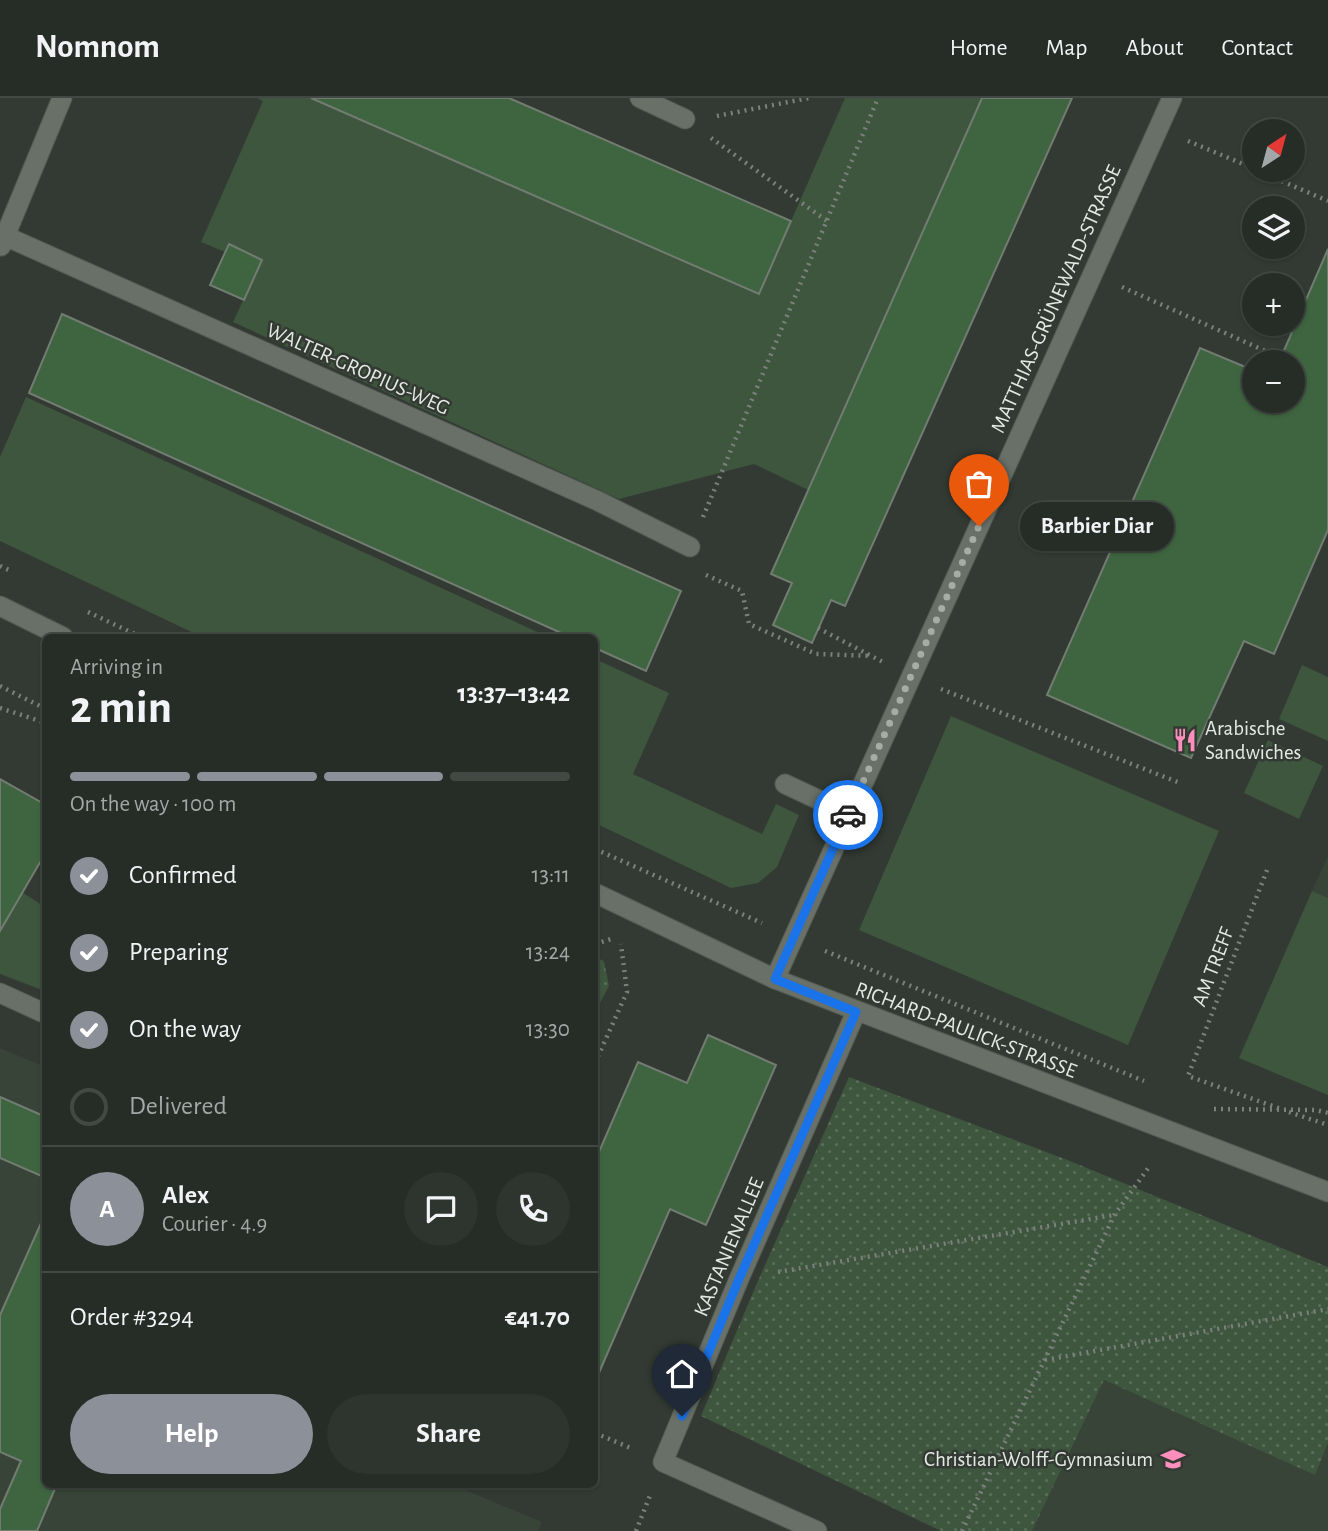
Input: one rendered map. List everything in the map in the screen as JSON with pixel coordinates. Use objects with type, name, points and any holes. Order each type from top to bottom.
[{"type":"street","points":[[2,242],[62,98]]},
{"type":"street","points":[[639,98],[687,120]]},
{"type":"street","name":"MATTHIAS-GRÜNEWALD-STRASSE","points":[[775,979],[1172,98]]},
{"type":"street","name":"WALTER-GROPIUS-WEG","points":[[2,242],[598,501],[690,547]]},
{"type":"street","points":[[0,606],[57,634]]},
{"type":"street","points":[[785,784],[849,814]]},
{"type":"street","name":"RICHARD-PAULICK-STRASSE","points":[[598,894],[775,979],[1328,1192]]},
{"type":"street","points":[[0,993],[42,1012]]},
{"type":"street","name":"KASTANIENALLEE","points":[[817,1531],[663,1462],[739,1279],[856,1012]]},
{"type":"path","points":[[687,120],[809,98]]},
{"type":"path","points":[[818,628],[871,656],[816,654],[749,624],[742,591],[703,573],[690,547],[878,98]]},
{"type":"path","points":[[687,120],[827,221]]},
{"type":"path","points":[[1159,128],[1242,164]]},
{"type":"path","points":[[1283,182],[1328,201]]},
{"type":"path","points":[[1093,274],[1263,350]]},
{"type":"path","points":[[910,676],[1180,783]]},
{"type":"path","points":[[0,686],[42,707]]},
{"type":"path","points":[[0,708],[42,722]]},
{"type":"path","points":[[598,850],[794,937],[1147,1082]]},
{"type":"path","name":"AM TREFF","points":[[1267,870],[1188,1076],[1284,1110]]},
{"type":"path","points":[[598,1056],[627,992],[620,936]]},
{"type":"path","points":[[1203,1105],[1214,1109],[1317,1110],[1328,1113]]},
{"type":"path","points":[[1284,1110],[1328,1125]]},
{"type":"path","points":[[962,1531],[1115,1214],[1149,1167]]},
{"type":"path","points":[[739,1279],[1115,1214]]},
{"type":"path","points":[[1044,1361],[1328,1308]]},
{"type":"shaded area","points":[[1328,856],[1328,898],[1312,891]]},
{"type":"shaded area","points":[[0,1048],[42,1066],[42,1488],[461,1488],[542,1522],[538,1531],[0,1531]]},
{"type":"shaded area","name":"Christian-Wolff-Gymnasium","points":[[1104,1380],[1314,1474],[1328,1443],[1328,1531],[1032,1531]]},
{"type":"green space","points":[[257,98],[311,98],[759,294],[845,98],[982,98],[808,490],[754,464],[619,499],[233,322],[262,260],[229,245],[225,252],[201,242],[263,101]]},
{"type":"green space","points":[[26,397],[541,634],[196,634],[0,541],[0,457]]},
{"type":"green space","points":[[598,660],[669,693],[633,774],[762,834],[776,804],[799,815],[777,867],[758,883],[731,888],[598,824]]},
{"type":"green space","points":[[1302,665],[1328,677],[1328,741],[1279,719]]},
{"type":"green space","points":[[951,716],[1219,831],[1128,1045],[859,930]]},
{"type":"green space","points":[[1268,740],[1323,766],[1299,819],[1244,793]]},
{"type":"green space","points":[[0,878],[42,905],[42,990],[0,974]]},
{"type":"green space","points":[[1312,891],[1328,898],[1328,1095],[1239,1058]]},
{"type":"green space","points":[[598,958],[604,961],[609,986],[598,1006]]},
{"type":"green space","points":[[849,1077],[1070,1161],[1328,1267],[1328,1443],[1315,1475],[1104,1380],[1032,1531],[941,1531],[701,1416]]},
{"type":"building","points":[[311,98],[509,98],[791,221],[759,294]]},
{"type":"building","points":[[982,98],[1072,98],[845,606],[831,600],[812,643],[773,625],[792,583],[771,574]]},
{"type":"building","points":[[229,244],[262,260],[244,300],[210,285]]},
{"type":"building","points":[[1328,249],[1328,530],[1274,654],[1244,641],[1191,758],[1047,695],[1200,348],[1242,366],[1242,413],[1305,413],[1305,350],[1284,350],[1290,336],[1305,336],[1305,302]]},
{"type":"building","points":[[62,314],[681,591],[646,671],[598,649],[598,634],[563,634],[29,393]]},
{"type":"building","points":[[0,779],[42,803],[42,859],[0,931]]},
{"type":"building","points":[[708,1035],[776,1065],[706,1225],[670,1209],[598,1375],[598,1154],[638,1062],[687,1083]]},
{"type":"building","points":[[0,1097],[42,1115],[42,1176],[0,1158]]},
{"type":"building","points":[[42,1221],[42,1488],[55,1488],[37,1531],[0,1531],[0,1509],[21,1461],[0,1452],[0,1315]]},
{"type":"way so far","points":[[848,815],[979,526]]},
{"type":"place","name":"Barbier Diar","points":[[979,526]]},
{"type":"place","name":"Arabische Sandwiches","points":[[1185,740]]},
{"type":"place","name":"Christian-Wolff-Gymnasium","points":[[1173,1459]]},
{"type":"route","points":[[682,1416],[856,1012],[775,979],[848,815]]}]
